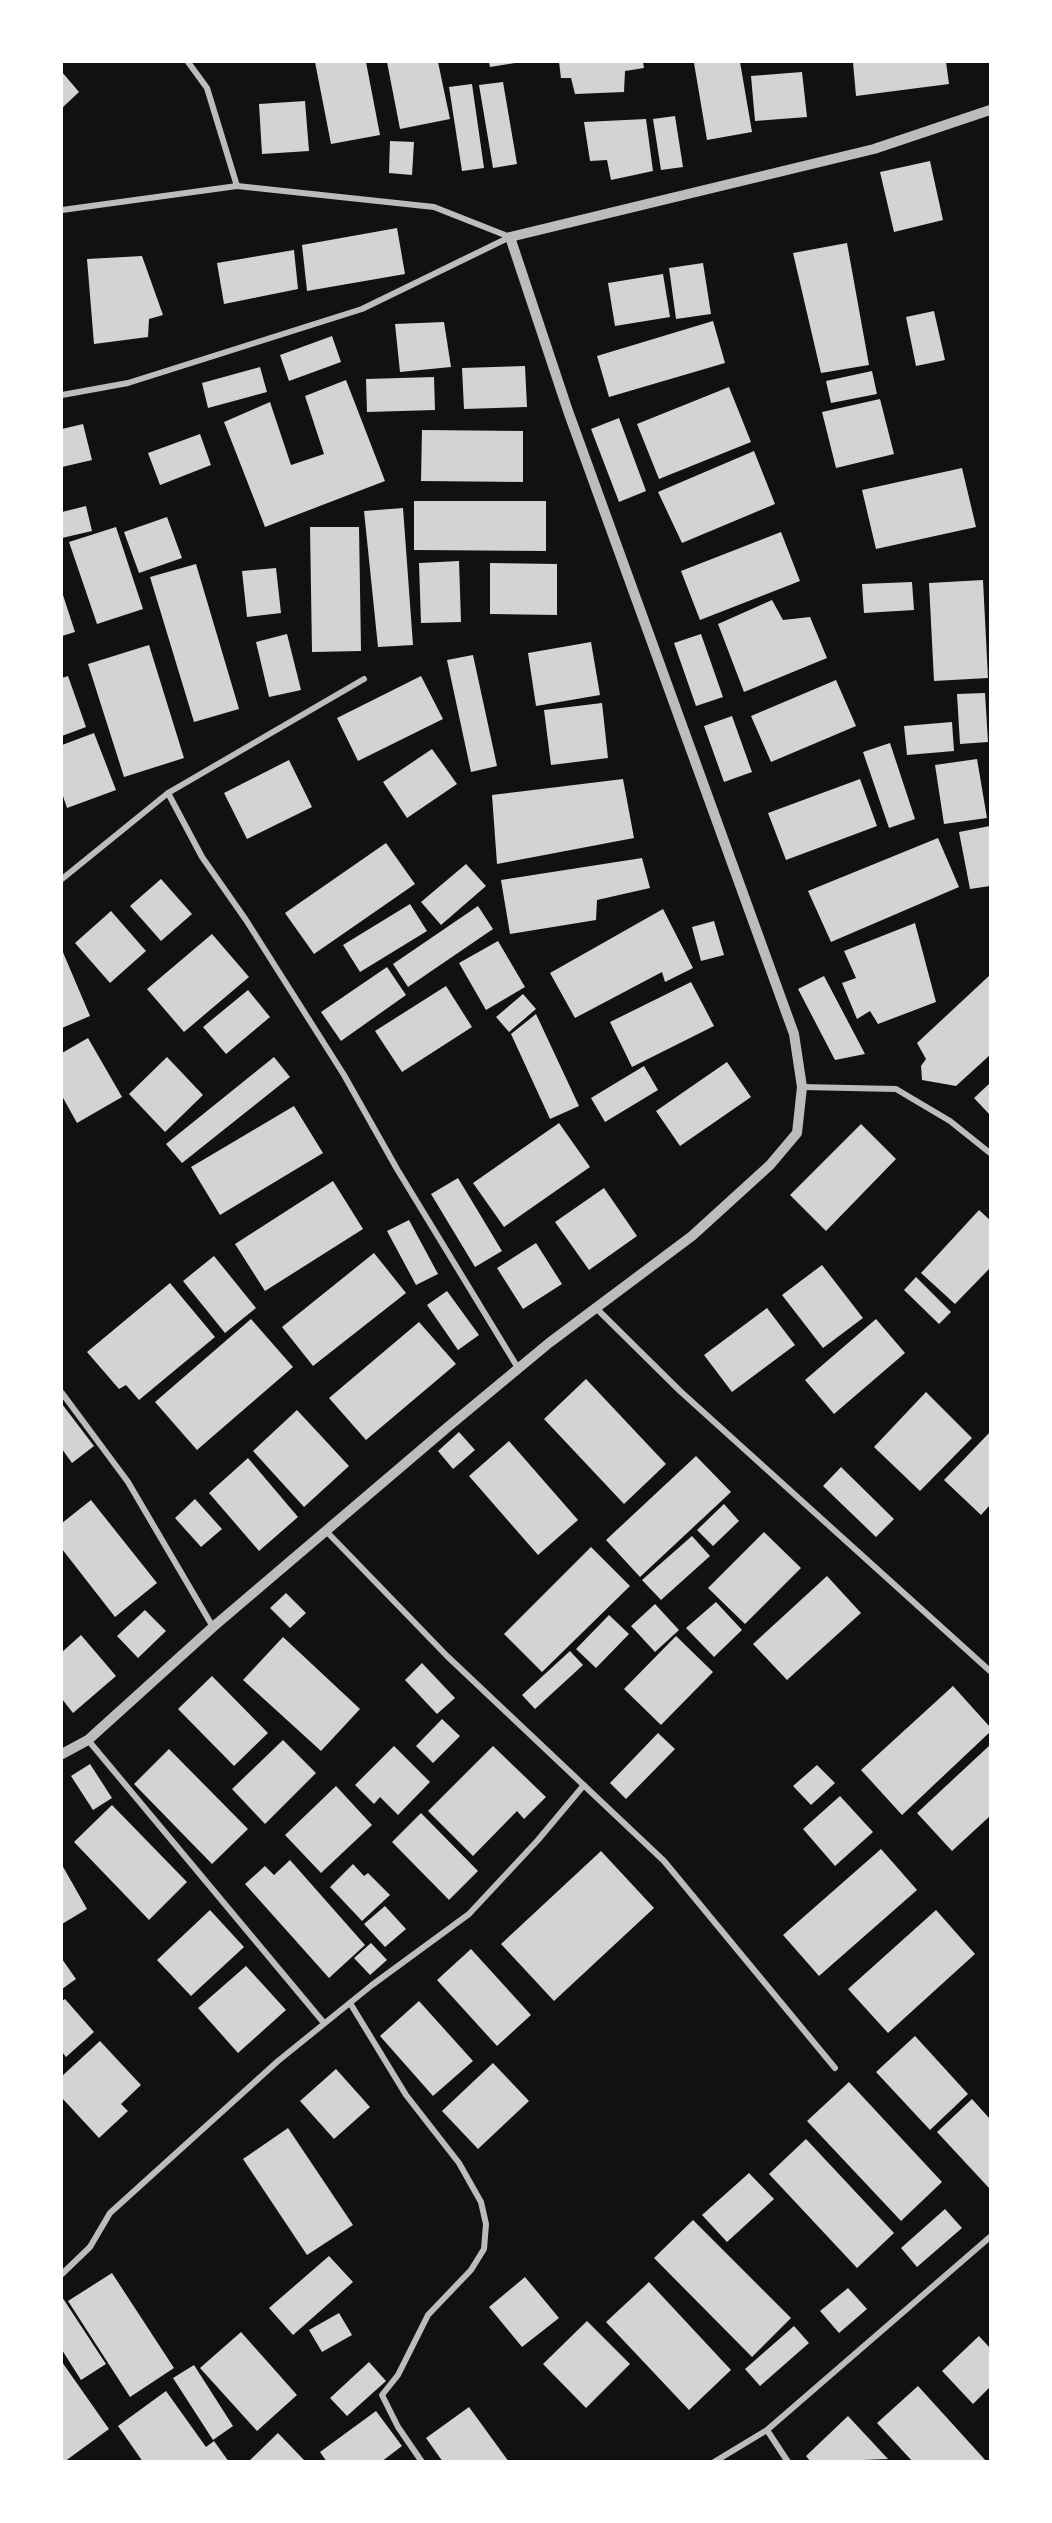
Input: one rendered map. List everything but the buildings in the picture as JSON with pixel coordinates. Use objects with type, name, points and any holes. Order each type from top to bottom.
[{"type":"street","points":[[188,62],[207,88],[237,186]]},
{"type":"street","points":[[62,395],[128,383],[362,309],[510,237],[874,149],[990,110]]},
{"type":"street","points":[[62,210],[237,186],[434,207],[510,237]]},
{"type":"street","points":[[62,1754],[88,1740],[213,1626],[327,1532],[518,1368],[692,1236],[770,1165],[797,1133],[802,1087],[794,1034],[568,411],[510,237]]},
{"type":"street","points":[[62,879],[168,793],[364,679]]},
{"type":"street","points":[[168,793],[202,857],[246,920],[345,1075],[398,1169],[518,1368]]},
{"type":"street","points":[[802,1087],[896,1089],[950,1121],[990,1153]]},
{"type":"street","points":[[596,1308],[680,1391],[990,1671]]},
{"type":"street","points":[[62,1393],[128,1482],[213,1626]]},
{"type":"street","points":[[327,1532],[447,1656],[664,1861],[834,2068]]},
{"type":"street","points":[[88,1740],[324,2023]]},
{"type":"street","points":[[62,2274],[90,2247],[110,2213],[278,2061],[324,2023],[469,1914],[538,1840],[584,1785]]},
{"type":"street","points":[[350,2003],[406,2095],[459,2163],[481,2202],[486,2224],[484,2249],[471,2270],[428,2315],[398,2374],[382,2396],[398,2427],[422,2462]]},
{"type":"street","points":[[714,2462],[767,2430],[990,2237]]},
{"type":"street","points":[[767,2430],[788,2462]]}]
